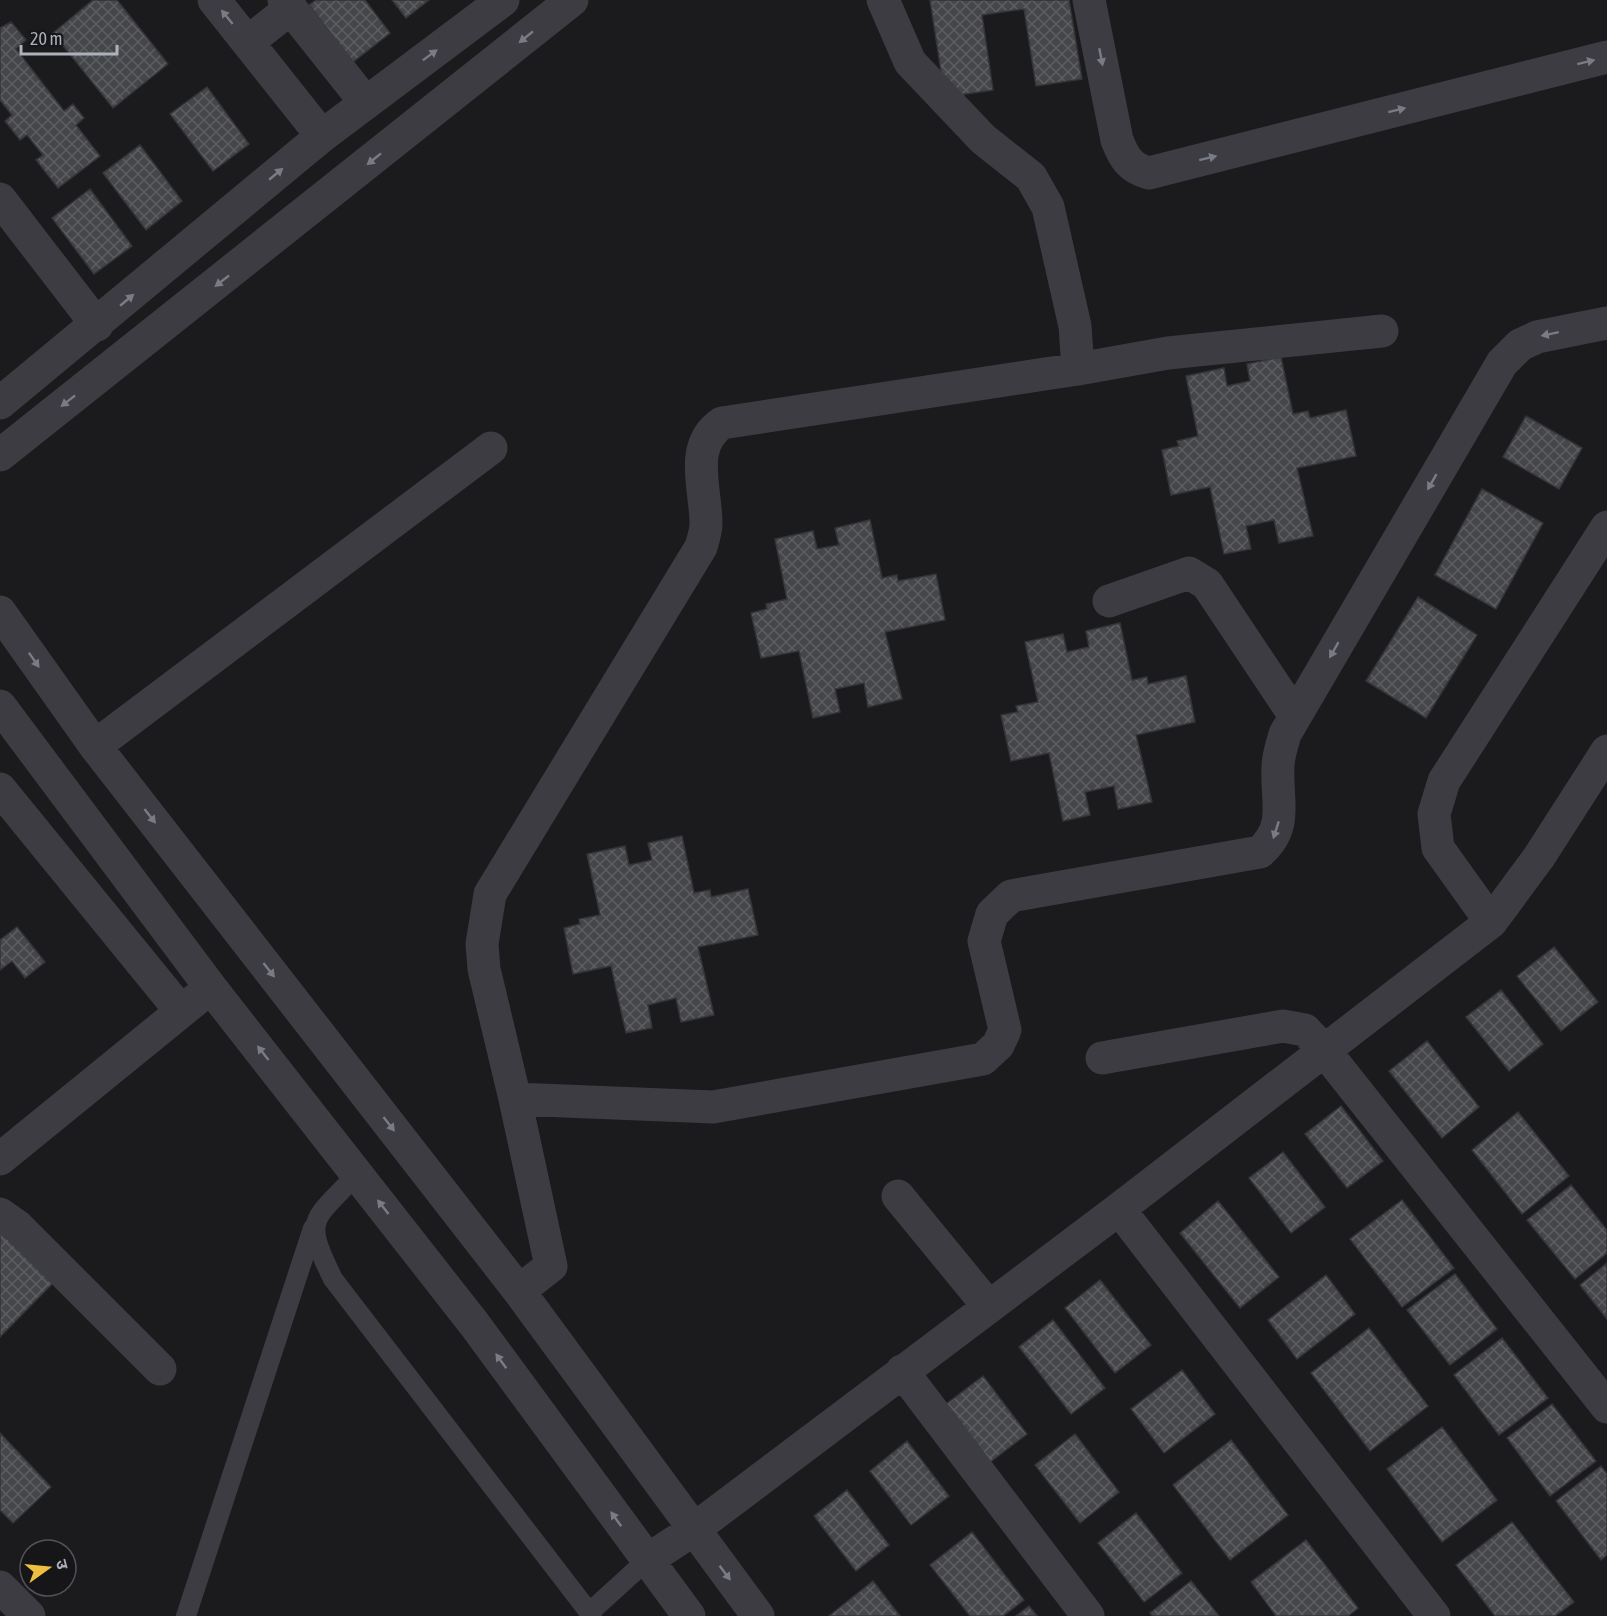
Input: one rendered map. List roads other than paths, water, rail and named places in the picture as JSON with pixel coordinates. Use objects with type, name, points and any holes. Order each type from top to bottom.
[{"type":"street","points":[[214,0],[322,136]]},
{"type":"street","points":[[0,403],[97,325],[322,136],[503,0]]},
{"type":"street","points":[[0,455],[572,0]]},
{"type":"street","points":[[883,0],[910,62],[983,139],[1031,177],[1048,207],[1075,326],[1078,369]]},
{"type":"street","points":[[1089,0],[1117,140],[1123,155],[1134,169],[1149,173],[1607,57]]},
{"type":"street","points":[[248,42],[287,4],[366,103]]},
{"type":"street","points":[[0,199],[97,325]]},
{"type":"street","points":[[518,1112],[713,1107],[982,1059],[998,1045],[1005,1030],[984,941],[992,914],[1011,896],[1260,852],[1272,841],[1279,825],[1278,765],[1285,734],[1502,363],[1520,345],[1537,337],[1607,322]]},
{"type":"street","points":[[519,1291],[550,1266],[518,1112],[484,969],[482,944],[490,894],[701,547],[706,526],[701,452],[709,431],[722,423],[1078,369],[1168,353],[1382,331]]},
{"type":"street","points":[[95,746],[491,448]]},
{"type":"street","points":[[1491,922],[1438,848],[1434,814],[1443,781],[1607,527]]},
{"type":"street","points":[[1109,601],[1190,573],[1207,584],[1295,716]]},
{"type":"street","points":[[0,612],[95,746],[519,1291],[758,1616]]},
{"type":"street","points":[[0,706],[211,988],[475,1325],[646,1561],[689,1616]]},
{"type":"street","points":[[646,1561],[693,1530],[1119,1209],[1491,922],[1539,857],[1607,751]]},
{"type":"street","points":[[0,789],[180,1010]]},
{"type":"street","points":[[0,1159],[180,1010],[211,988]]},
{"type":"street","points":[[1102,1058],[1283,1026],[1305,1030],[1324,1050],[1607,1407]]},
{"type":"street","points":[[898,1196],[988,1307]]},
{"type":"street","points":[[1119,1209],[1434,1616]]},
{"type":"street","points":[[0,1214],[16,1226],[160,1369]]},
{"type":"street","points":[[902,1371],[1088,1616]]},
{"type":"street","points":[[0,1587],[29,1616]]},
{"type":"lane","points":[[186,1616],[318,1217],[357,1174]]},
{"type":"lane","points":[[314,1228],[316,1245],[333,1279],[591,1614],[646,1561]]}]
